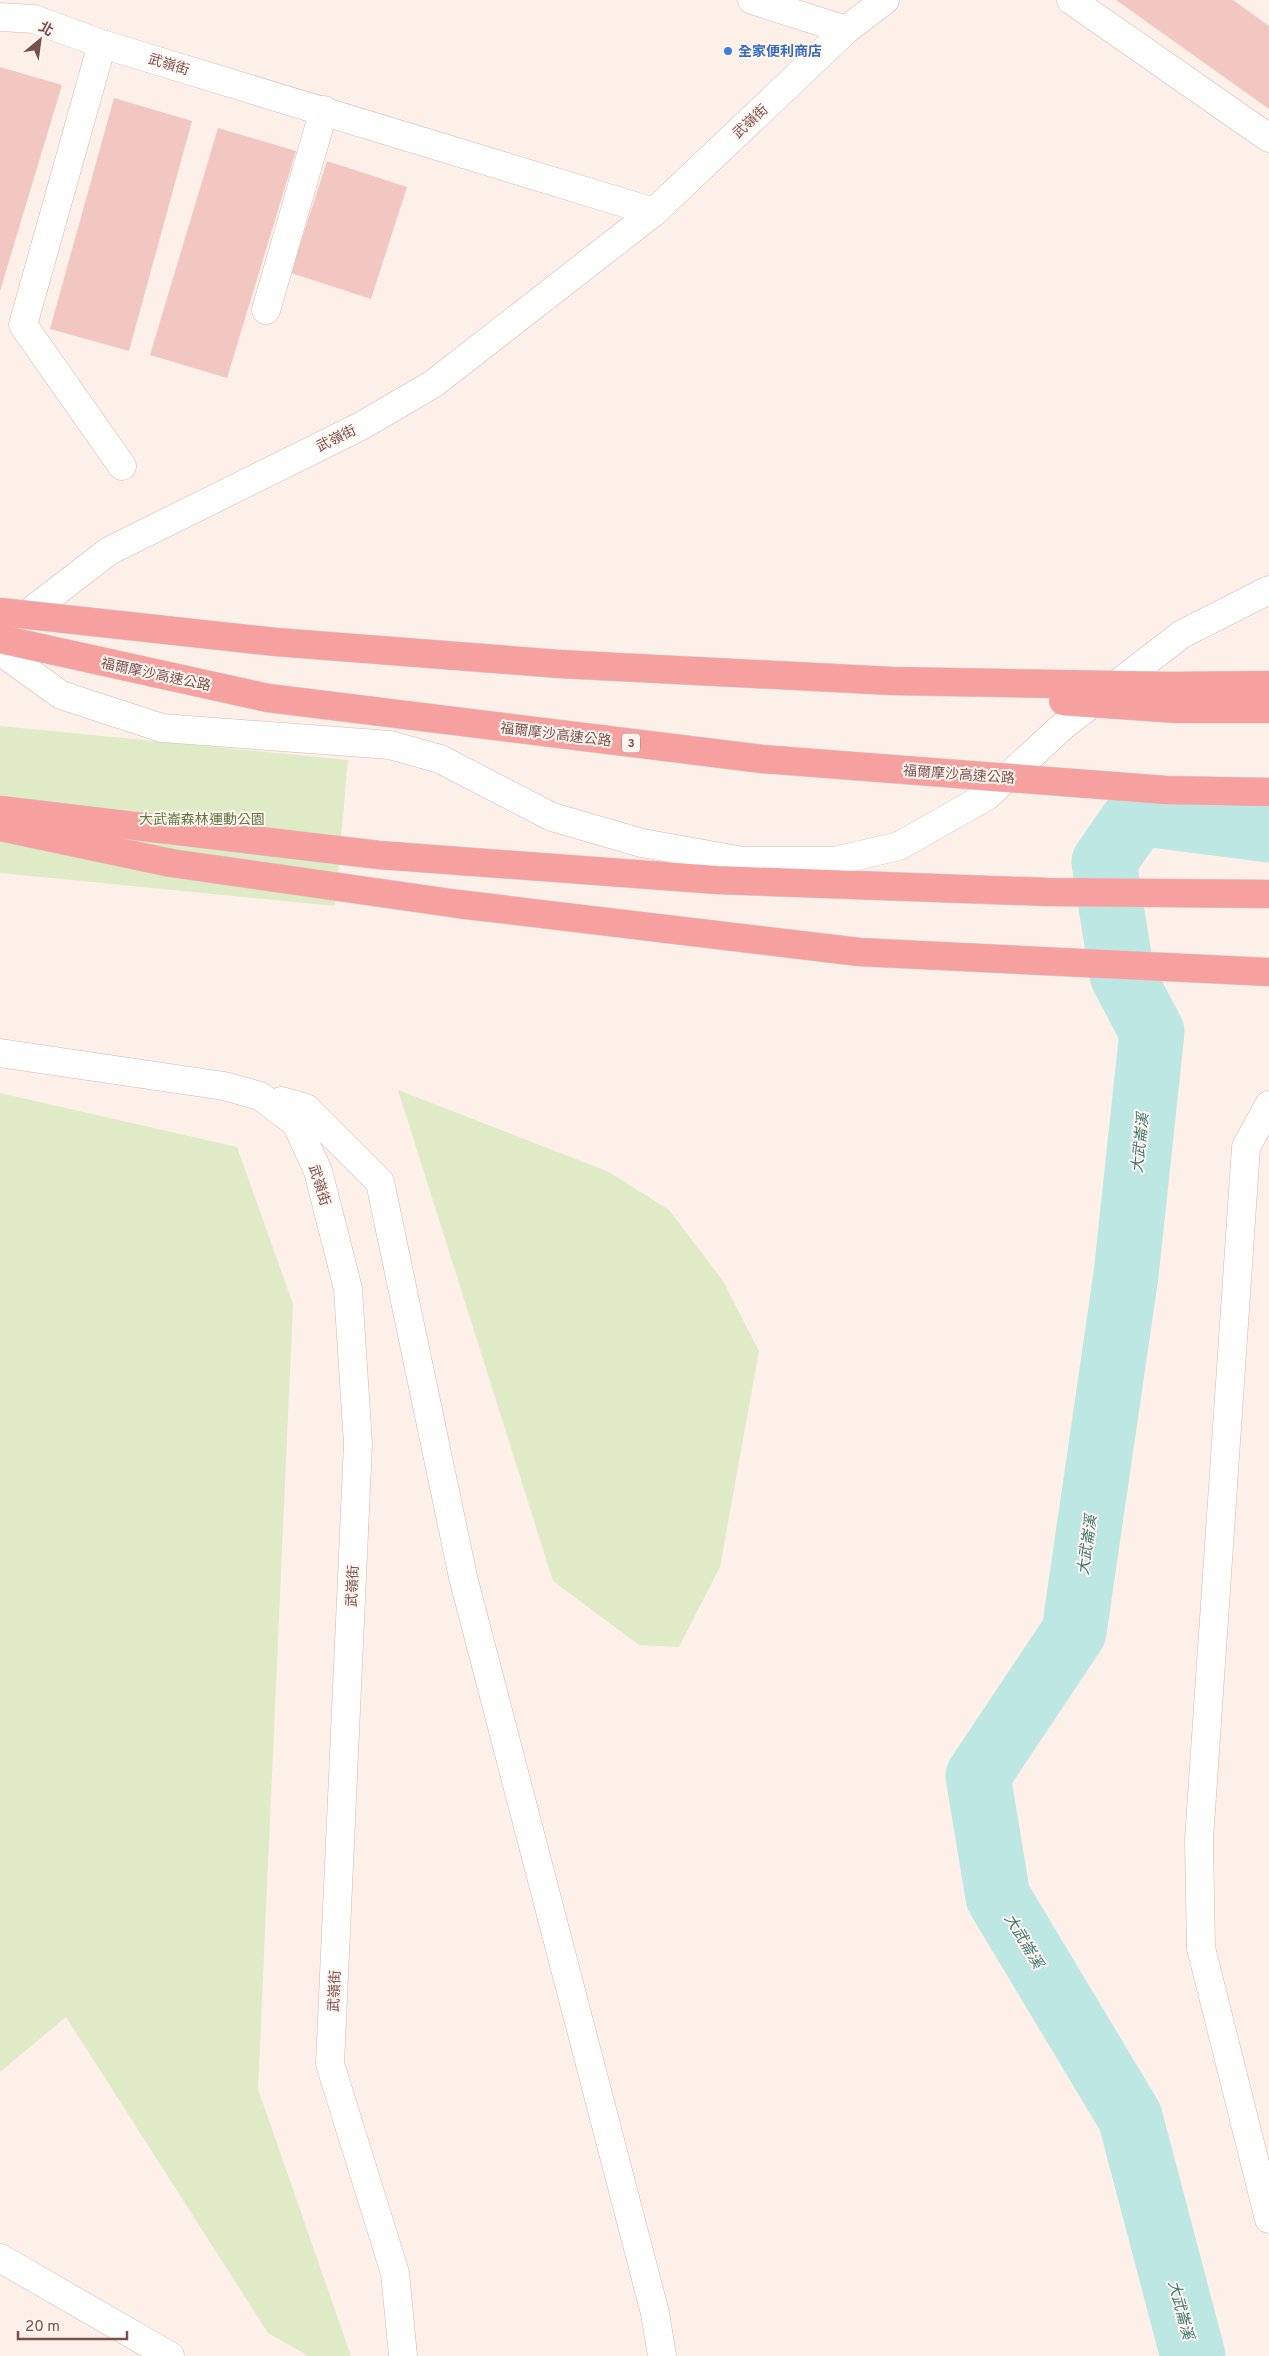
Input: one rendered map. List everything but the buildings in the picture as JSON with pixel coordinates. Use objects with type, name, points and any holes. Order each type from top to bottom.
[{"type":"highway","points":[[0,612],[276,642],[560,664],[892,680],[1170,686],[1269,685]]},
{"type":"highway","name":"福爾摩沙高速公路","points":[[0,637],[268,698],[752,758],[1166,790],[1269,792]]},
{"type":"highway","points":[[663,669],[928,692],[1177,709],[1269,709]]},
{"type":"highway","points":[[0,810],[379,855],[717,880],[1048,892],[1269,894]]},
{"type":"highway","points":[[0,827],[171,863],[458,904],[860,952],[1269,972]]},
{"type":"street","name":"武嶺街","points":[[0,637],[109,551],[361,426],[433,384],[654,212],[846,30],[886,0]]},
{"type":"street","points":[[1072,0],[1269,138]]},
{"type":"street","points":[[763,2],[846,30]]},
{"type":"street","name":"武嶺街","points":[[0,17],[35,9],[102,44],[654,212]]},
{"type":"street","points":[[102,44],[23,325],[122,466]]},
{"type":"street","points":[[266,310],[324,110]]},
{"type":"street","points":[[0,651],[62,695],[162,728],[390,745],[440,759],[552,817],[642,843],[742,860],[835,861],[899,846],[988,796],[1064,725],[1182,634],[1269,590]]},
{"type":"street","name":"武嶺街","points":[[0,1053],[224,1086],[260,1096],[296,1123],[318,1171],[348,1289],[358,1444],[330,2064],[395,2273],[403,2356]]},
{"type":"street","points":[[260,1096],[306,1108],[380,1182],[463,1577],[655,2313],[662,2356]]},
{"type":"street","points":[[1269,1104],[1246,1147],[1199,1840],[1201,1948],[1269,2219]]},
{"type":"street","points":[[0,2258],[170,2356]]},
{"type":"green space","name":"大武崙森林運動公園","points":[[0,726],[348,760],[335,906],[0,873]]},
{"type":"green space","points":[[398,1090],[609,1172],[669,1210],[723,1281],[759,1351],[720,1567],[679,1647],[639,1645],[553,1581]]},
{"type":"green space","points":[[0,1093],[237,1147],[293,1304],[258,2089],[351,2356],[308,2356],[268,2333],[66,2017],[0,2072]]},
{"type":"waterway","name":"大武崙溪","points":[[1193,2356],[1130,2117],[998,1897],[978,1776],[1074,1632],[1126,1275],[1152,1032],[1122,975],[1104,862],[1138,813],[1269,830]]},
{"type":"place","name":"全家便利商店","points":[[728,51]]}]
